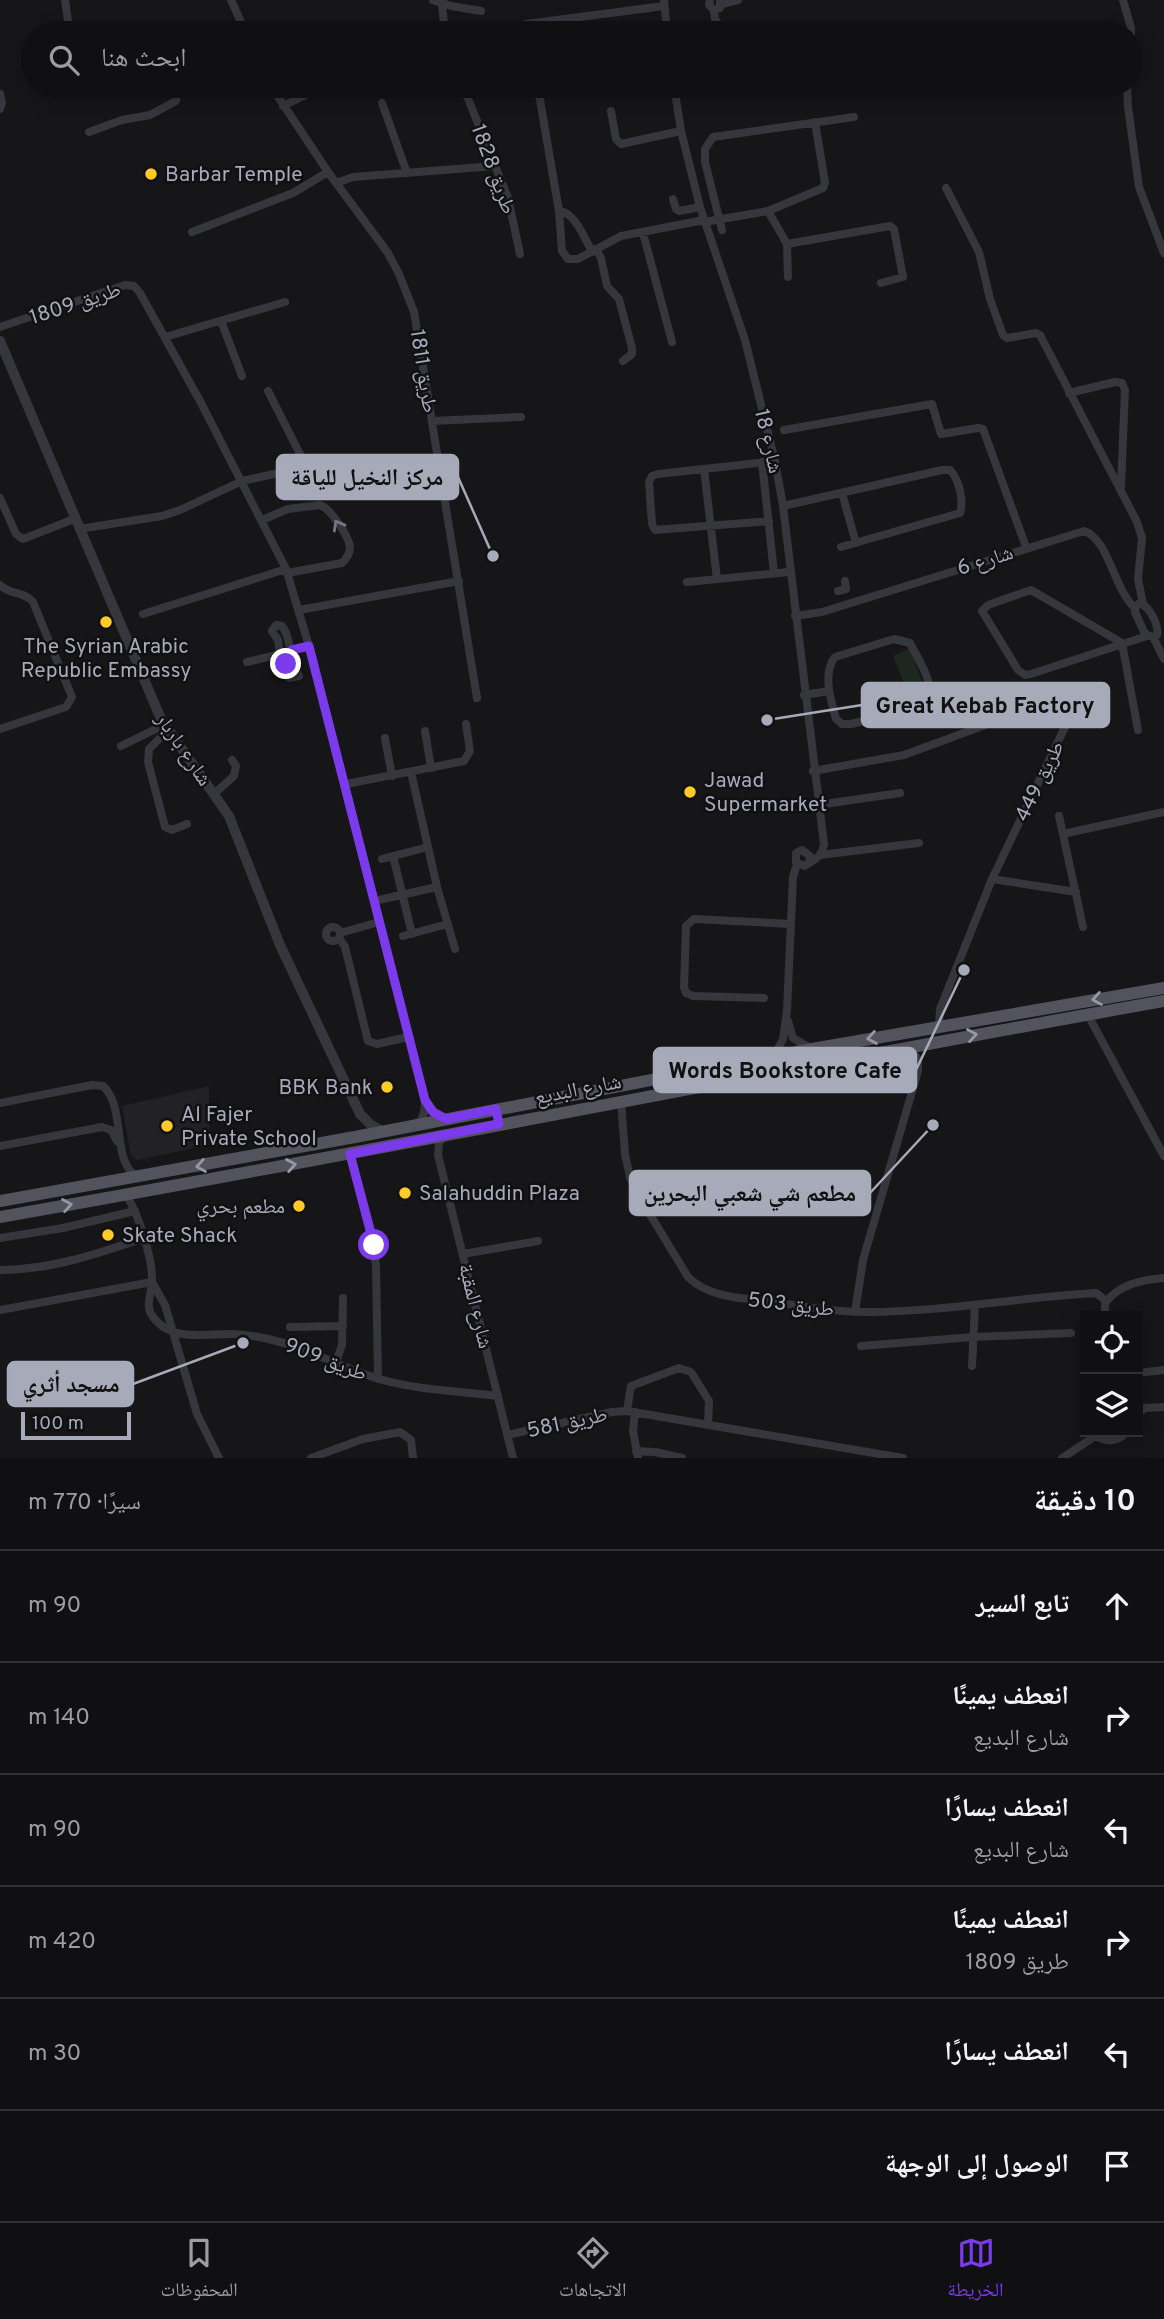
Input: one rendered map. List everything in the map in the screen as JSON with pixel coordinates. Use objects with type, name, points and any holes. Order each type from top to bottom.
[{"type":"main road","name":"شارع البديع","points":[[0,1202],[812,1049],[1164,988]]},
{"type":"main road","name":"شارع البديع","points":[[0,1217],[415,1142],[907,1046],[1164,1001]]},
{"type":"main road","points":[[496,1109],[499,1124]]},
{"type":"street","points":[[65,0],[68,21]]},
{"type":"street","points":[[232,0],[241,21]]},
{"type":"street","points":[[433,0],[481,10]]},
{"type":"street","points":[[710,0],[709,5],[738,0]]},
{"type":"street","points":[[1123,0],[1129,21]]},
{"type":"street","points":[[546,21],[664,3],[666,21]]},
{"type":"street","points":[[442,4],[444,21]]},
{"type":"street","points":[[717,21],[714,16],[719,4]]},
{"type":"street","points":[[0,94],[0,109]]},
{"type":"street","points":[[89,132],[122,120],[150,115],[176,101],[176,98]]},
{"type":"street","name":"طريق 1811","points":[[278,98],[328,172],[388,253],[414,312],[477,698]]},
{"type":"street","points":[[283,106],[299,98]]},
{"type":"street","name":"طريق 1828","points":[[468,98],[508,198],[520,254]]},
{"type":"street","points":[[540,98],[559,211],[563,254],[568,260],[575,261],[614,238],[768,211],[824,188],[815,122]]},
{"type":"street","name":"شارع 18","points":[[676,98],[681,131],[700,207],[745,340],[775,461],[783,506],[823,838],[820,855]]},
{"type":"street","points":[[1127,98],[1139,187],[1164,253]]},
{"type":"street","points":[[382,103],[407,173]]},
{"type":"street","points":[[611,111],[616,139],[621,144],[681,131]]},
{"type":"street","points":[[722,230],[705,162],[705,149],[713,137],[854,117]]},
{"type":"street","points":[[336,183],[353,177],[495,166]]},
{"type":"street","points":[[192,232],[293,193],[328,172]]},
{"type":"street","points":[[946,188],[979,252],[990,299],[1003,335],[1007,338],[1036,333],[1040,335],[1139,527],[1142,538],[1138,579],[1140,624]]},
{"type":"street","points":[[673,199],[679,211],[700,207]]},
{"type":"street","points":[[559,211],[571,215],[601,258],[607,286],[620,299],[632,348],[632,354],[623,362]]},
{"type":"street","points":[[768,211],[787,244],[788,277]]},
{"type":"street","points":[[787,244],[890,226],[894,229],[903,277],[881,283]]},
{"type":"street","points":[[643,233],[672,342]]},
{"type":"street","name":"طريق 1809","points":[[0,327],[128,285],[139,290],[242,481],[287,571],[309,646],[425,1100],[424,1113],[419,1124]]},
{"type":"street","points":[[165,337],[285,302]]},
{"type":"street","points":[[222,321],[242,376]]},
{"type":"street","name":"شارع باربار","points":[[0,341],[166,728],[215,793],[233,824],[280,945],[360,1114],[383,1131]]},
{"type":"street","points":[[1069,393],[1115,382],[1122,383],[1125,390],[1121,489]]},
{"type":"street","points":[[79,529],[162,516],[242,481],[294,470],[302,462],[300,454],[268,391]]},
{"type":"street","points":[[784,430],[932,404],[941,434],[983,429],[1026,547]]},
{"type":"street","points":[[432,421],[521,418]]},
{"type":"street","points":[[769,521],[658,531],[653,529],[652,524],[649,482],[652,476],[775,461]]},
{"type":"street","points":[[762,462],[774,573]]},
{"type":"street","points":[[704,469],[717,579]]},
{"type":"street","points":[[783,506],[942,470],[950,470],[955,475],[962,505],[960,513],[841,547]]},
{"type":"street","points":[[381,494],[443,484]]},
{"type":"street","points":[[842,493],[856,543]]},
{"type":"street","points":[[0,498],[16,534],[23,539],[75,519]]},
{"type":"street","points":[[143,614],[287,571],[338,565],[348,556],[349,543],[331,513],[320,505],[288,509],[262,520]]},
{"type":"street","name":"شارع 6","points":[[796,616],[815,614],[1076,532],[1088,532],[1097,540],[1126,598],[1139,606]]},
{"type":"street","points":[[687,582],[789,572]]},
{"type":"street","points":[[299,610],[459,581]]},
{"type":"street","points":[[0,585],[9,591],[23,593],[33,602],[72,697],[65,708],[0,729]]},
{"type":"street","points":[[843,587],[851,603]]},
{"type":"street","points":[[1138,730],[1122,643],[1031,590],[988,605],[982,611],[1018,670],[1025,675],[1122,643],[1155,634]]},
{"type":"street","points":[[1139,606],[1153,618],[1155,634],[1164,660]]},
{"type":"street","points":[[1140,624],[1153,618]]},
{"type":"street","points":[[1140,624],[1155,634]]},
{"type":"street","points":[[894,639],[911,643],[931,688],[930,699],[924,707],[850,724],[842,724],[835,719],[829,691],[830,667],[835,657],[894,639]]},
{"type":"street","points":[[279,654],[283,641],[292,650]]},
{"type":"street","points":[[292,650],[309,646]]},
{"type":"street","points":[[289,662],[292,650]]},
{"type":"street","points":[[279,654],[304,675]]},
{"type":"street","points":[[247,662],[279,654]]},
{"type":"street","points":[[804,695],[829,691]]},
{"type":"street","name":"طريق 449","points":[[813,771],[904,755],[1037,706],[1063,701],[1069,705],[1065,727],[992,879],[940,1009],[939,1026]]},
{"type":"street","points":[[346,784],[466,760],[470,751],[466,724]]},
{"type":"street","points":[[121,746],[166,728]]},
{"type":"street","points":[[166,728],[149,749],[148,762],[165,827],[170,830],[187,824]]},
{"type":"street","points":[[425,731],[431,768]]},
{"type":"street","points":[[385,738],[391,776]]},
{"type":"street","points":[[215,793],[234,776],[236,766],[232,760]]},
{"type":"street","points":[[411,772],[437,887],[455,949]]},
{"type":"street","points":[[818,805],[900,793]]},
{"type":"street","points":[[1063,834],[1164,812]]},
{"type":"street","points":[[1059,816],[1083,926]]},
{"type":"street","points":[[804,864],[795,858],[796,853],[815,848],[823,838]]},
{"type":"street","points":[[774,1056],[781,1044],[787,1011],[793,873],[820,855],[919,843]]},
{"type":"street","points":[[382,859],[428,847]]},
{"type":"street","points":[[804,864],[810,856],[807,852]]},
{"type":"street","points":[[393,856],[408,935],[448,924]]},
{"type":"street","points":[[992,879],[1076,892]]},
{"type":"street","points":[[374,901],[437,887]]},
{"type":"street","points":[[764,998],[693,996],[687,993],[684,987],[686,926],[694,919],[791,925]]},
{"type":"street","points":[[379,922],[339,935],[345,947],[368,1041],[377,1044],[408,1037]]},
{"type":"street","points":[[787,1011],[791,1034],[797,1041],[812,1049]]},
{"type":"street","points":[[1088,1015],[1164,1156]]},
{"type":"street","points":[[855,1312],[863,1260],[919,1066],[916,1055],[907,1046]]},
{"type":"street","points":[[0,1102],[96,1084],[108,1091],[116,1114],[125,1164],[137,1177]]},
{"type":"street","points":[[425,1100],[433,1112],[446,1119]]},
{"type":"street","name":"طريق 503","points":[[621,1101],[627,1166],[637,1193],[688,1277],[706,1290],[747,1299],[855,1312],[975,1305],[1092,1293],[1100,1294],[1106,1303]]},
{"type":"street","points":[[101,1127],[116,1114]]},
{"type":"street","points":[[355,1137],[360,1114]]},
{"type":"street","points":[[0,1146],[101,1127],[111,1129],[116,1137],[121,1164],[117,1181]]},
{"type":"street","points":[[438,1155],[439,1143],[444,1136]]},
{"type":"street","points":[[415,1142],[430,1148],[438,1155]]},
{"type":"street","points":[[350,1154],[370,1227],[376,1265],[378,1379]]},
{"type":"street","name":"شارع المقبة","points":[[438,1155],[513,1458]]},
{"type":"street","points":[[126,1195],[135,1211],[144,1238],[152,1282],[162,1297],[197,1414],[219,1458]]},
{"type":"street","points":[[0,1238],[75,1226],[135,1211]]},
{"type":"street","points":[[0,1270],[58,1264],[144,1238]]},
{"type":"street","points":[[463,1254],[538,1241]]},
{"type":"street","points":[[1105,1311],[1106,1303],[1117,1290],[1127,1285],[1164,1279]]},
{"type":"street","points":[[0,1310],[152,1282]]},
{"type":"street","name":"طريق 909","points":[[152,1282],[148,1295],[150,1314],[172,1330],[187,1335],[231,1334],[285,1342],[378,1379],[498,1396]]},
{"type":"street","points":[[336,1362],[342,1345],[343,1298]]},
{"type":"street","points":[[972,1366],[975,1305]]},
{"type":"street","points":[[290,1327],[343,1326]]},
{"type":"street","points":[[861,1346],[1071,1333]]},
{"type":"street","name":"طريق 581","points":[[631,1412],[631,1385],[679,1367],[691,1372],[709,1401],[709,1425]]},
{"type":"street","points":[[1143,1372],[1164,1370]]},
{"type":"street","points":[[1143,1410],[1164,1408]]},
{"type":"street","points":[[631,1412],[637,1454],[655,1452],[682,1458]]},
{"type":"street","name":"طريق 581","points":[[507,1435],[600,1414],[631,1412],[903,1458]]},
{"type":"street","points":[[311,1458],[363,1439],[400,1432],[411,1440],[413,1458]]},
{"type":"street","points":[[1062,1458],[1091,1437]]},
{"type":"street","points":[[1102,1437],[1112,1441],[1122,1437]]},
{"type":"shaded area","points":[[910,648],[923,684],[907,691],[893,656]]},
{"type":"shaded area","name":"Al Fajer Private School","points":[[209,1086],[209,1145],[137,1160],[131,1156],[122,1106]]},
{"type":"place","name":"Barbar Temple","points":[[151,174]]},
{"type":"place","name":"مركز النخيل للياقة","points":[[493,556]]},
{"type":"place","name":"The Syrian Arabic Republic Embassy","points":[[106,622]]},
{"type":"place","name":"Great Kebab Factory","points":[[767,720]]},
{"type":"place","name":"Jawad Supermarket","points":[[690,792]]},
{"type":"place","name":"Words Bookstore Cafe","points":[[964,970]]},
{"type":"place","name":"BBK Bank","points":[[387,1087]]},
{"type":"place","name":"مطعم شي شعبي البحرين","points":[[933,1125]]},
{"type":"place","name":"Al Fajer Private School","points":[[167,1126]]},
{"type":"place","name":"Salahuddin Plaza","points":[[405,1193]]},
{"type":"place","name":"مطعم بحري","points":[[299,1206]]},
{"type":"place","name":"Skate Shack","points":[[108,1235]]},
{"type":"place","name":"مسجد أثري","points":[[243,1343]]},
{"type":"route","points":[[286,664],[292,661],[292,650],[309,646],[425,1100],[433,1112],[446,1119],[496,1109],[499,1124],[350,1154],[374,1245]]}]
